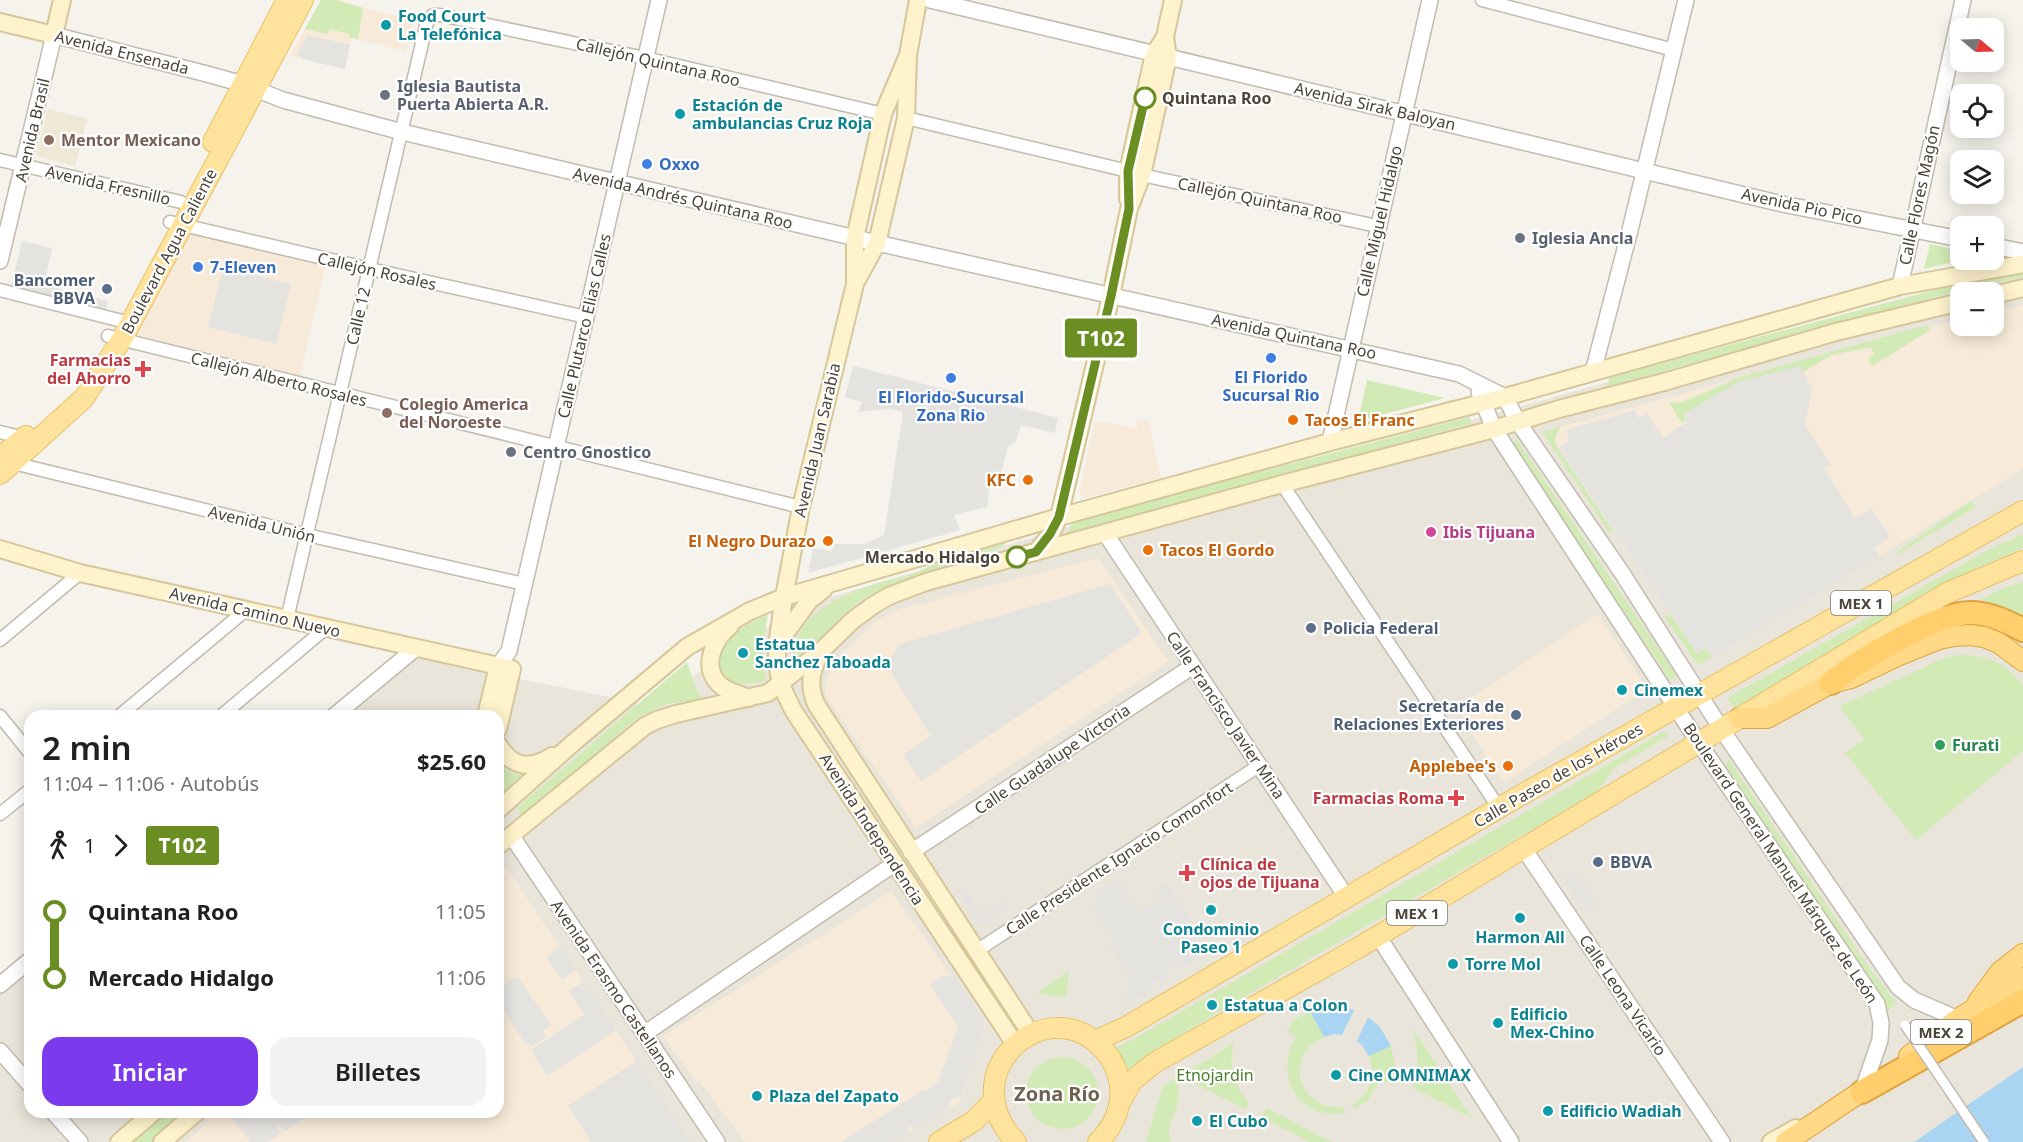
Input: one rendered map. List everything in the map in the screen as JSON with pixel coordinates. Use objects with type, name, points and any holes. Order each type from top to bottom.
[{"type":"highway","points":[[1739,718],[1767,718],[1931,623],[1953,615],[1971,613],[1990,616],[2023,630]]},
{"type":"highway","points":[[1831,683],[1851,678],[1897,656],[1939,639],[1953,636],[1984,637],[1999,643],[2023,661]]},
{"type":"highway","points":[[1966,1014],[2000,972],[2023,954]]},
{"type":"highway","name":"MEX 2","points":[[1786,1142],[1862,1092],[1966,1014],[2023,978]]},
{"type":"highway","points":[[1862,1092],[2023,1001]]},
{"type":"main road","name":"Avenida Brasil","points":[[54,35],[62,0]]},
{"type":"main road","name":"Boulevard Agua Caliente","points":[[3,464],[84,398],[250,87],[287,0]]},
{"type":"main road","name":"Boulevard Agua Caliente","points":[[176,224],[181,202],[303,0]]},
{"type":"main road","name":"Avenida Juan Sarabia","points":[[855,284],[877,243],[906,118],[908,54],[918,0]]},
{"type":"main road","points":[[1036,552],[1050,534],[1059,517],[1111,296],[1173,0]]},
{"type":"main road","name":"Avenida Ensenada","points":[[0,22],[54,35]]},
{"type":"main road","name":"Avenida Juan Sarabia","points":[[784,597],[801,507],[855,284],[855,238],[883,114],[908,54]]},
{"type":"main road","points":[[504,805],[687,647],[750,610],[784,597],[1059,517],[1330,442],[1505,397],[1900,285],[2023,264]]},
{"type":"main road","points":[[2004,293],[2023,288]]},
{"type":"main road","points":[[504,841],[645,726],[676,714],[768,693],[820,652],[852,621],[889,596],[926,582],[1282,484],[1494,429],[1836,332],[1950,304]]},
{"type":"main road","points":[[1558,409],[1584,388],[1593,372]]},
{"type":"main road","name":"Calle Paseo de los Héroes","points":[[1095,1041],[1126,1027],[1499,808],[2023,511]]},
{"type":"main road","name":"Avenida Camino Nuevo","points":[[0,549],[80,573],[505,668]]},
{"type":"main road","name":"MEX 1","points":[[1104,1139],[1132,1081],[1154,1063],[1378,936],[1947,593],[2023,561]]},
{"type":"main road","points":[[777,645],[809,601],[827,586]]},
{"type":"main road","name":"Avenida Independencia","points":[[784,597],[777,645],[777,663],[781,685],[793,710],[894,864],[1023,1039]]},
{"type":"main road","points":[[750,610],[724,632],[715,644],[710,657],[711,668],[718,683],[734,693],[750,698]]},
{"type":"main road","name":"Avenida Independencia","points":[[820,652],[811,674],[811,692],[816,704],[978,950],[1023,1039]]},
{"type":"main road","name":"Calle Plutarco Elias Calles","points":[[488,710],[505,668]]},
{"type":"main road","name":"Calle Plutarco Elias Calles","points":[[500,710],[505,668]]},
{"type":"main road","points":[[504,753],[514,762],[531,765],[573,743]]},
{"type":"main road","points":[[1016,1142],[1005,1130],[998,1116],[994,1100],[994,1085],[1005,1056],[1023,1039],[1044,1030],[1064,1029],[1083,1034],[1095,1041],[1116,1067],[1121,1084],[1121,1101]]},
{"type":"main road","points":[[1771,1142],[1862,1092]]},
{"type":"main road","points":[[939,1142],[975,1121],[994,1100]]},
{"type":"main road","points":[[119,1142],[147,1118]]},
{"type":"main road","points":[[162,1142],[189,1118]]},
{"type":"main road","points":[[975,1121],[992,1126],[997,1131],[1000,1142]]},
{"type":"street","name":"Calle Plutarco Elias Calles","points":[[505,668],[659,0]]},
{"type":"street","name":"Avenida Sirak Baloyan","points":[[930,0],[1645,170]]},
{"type":"street","name":"Calle Miguel Hidalgo","points":[[1330,442],[1377,226],[1430,0]]},
{"type":"street","points":[[1482,0],[1674,50]]},
{"type":"street","points":[[1593,372],[1686,0]]},
{"type":"street","name":"Calle Flores Magón","points":[[1900,285],[1963,0]]},
{"type":"street","name":"Callejón Quintana Roo","points":[[433,15],[645,58],[883,114]]},
{"type":"street","name":"Calle 12","points":[[287,619],[427,22],[433,15]]},
{"type":"street","name":"Avenida Ensenada","points":[[54,35],[250,87]]},
{"type":"street","name":"Avenida Brasil","points":[[0,261],[54,35]]},
{"type":"street","name":"Avenida Andrés Quintana Roo","points":[[250,87],[283,100],[402,132],[1111,296]]},
{"type":"street","name":"Callejón Quintana Roo","points":[[906,118],[1135,173],[1377,226]]},
{"type":"street","name":"Avenida Fresnillo","points":[[0,160],[181,202]]},
{"type":"street","name":"Avenida Pio Pico","points":[[1645,170],[1778,203],[1950,236]]},
{"type":"street","name":"Callejón Rosales","points":[[176,224],[586,317]]},
{"type":"street","points":[[2004,248],[2023,252]]},
{"type":"street","name":"Callejón Alberto Rosales","points":[[0,290],[119,330],[340,394],[801,507]]},
{"type":"street","name":"Avenida Quintana Roo","points":[[1111,296],[1459,374],[1505,397]]},
{"type":"street","points":[[1475,381],[1482,403]]},
{"type":"street","name":"Boulevard General Manuel Márquez de León","points":[[1505,397],[1518,422],[1622,573],[1722,730],[1898,987],[1914,1000],[1966,1014]]},
{"type":"street","name":"Boulevard General Manuel Márquez de León","points":[[1482,403],[1494,429],[1700,743],[1877,1004],[1881,1023],[1880,1040],[1862,1092]]},
{"type":"street","points":[[0,432],[31,440]]},
{"type":"street","name":"Avenida Unión","points":[[3,464],[307,536],[524,584]]},
{"type":"street","points":[[1282,484],[1499,808]]},
{"type":"street","name":"Calle Francisco Javier Mina","points":[[1105,533],[1347,898]]},
{"type":"street","points":[[0,640],[80,573]]},
{"type":"street","points":[[126,710],[246,610]]},
{"type":"street","points":[[228,710],[326,628]]},
{"type":"street","points":[[341,710],[416,648]]},
{"type":"street","name":"Calle Guadalupe Victoria","points":[[912,852],[1193,666]]},
{"type":"street","points":[[0,716],[24,746]]},
{"type":"street","name":"Calle Presidente Ignacio Comonfort","points":[[978,950],[1260,765]]},
{"type":"street","points":[[0,814],[24,795]]},
{"type":"street","name":"Avenida Erasmo Castellanos","points":[[504,841],[644,1034],[717,1142]]},
{"type":"street","name":"Calle Leona Vicario","points":[[1524,849],[1722,1142]]},
{"type":"street","points":[[644,1034],[894,864]]},
{"type":"street","points":[[1378,936],[1511,1142]]},
{"type":"street","points":[[0,985],[24,965]]},
{"type":"street","points":[[1905,1025],[1984,1142]]},
{"type":"street","points":[[0,1051],[24,1078]]},
{"type":"street","points":[[58,1118],[80,1142]]},
{"type":"shaded area","points":[[321,0],[337,0],[414,21],[406,51],[351,38],[345,69],[290,56]]},
{"type":"shaded area","points":[[307,35],[350,45],[345,69],[297,56]]},
{"type":"shaded area","points":[[48,109],[87,119],[75,166],[36,156]]},
{"type":"shaded area","points":[[188,231],[326,264],[300,376],[134,334]]},
{"type":"shaded area","points":[[22,241],[52,248],[44,285],[108,301],[106,309],[11,286]]},
{"type":"shaded area","points":[[223,268],[291,284],[276,344],[208,327]]},
{"type":"shaded area","points":[[2023,273],[2023,1142],[0,1142],[0,990],[24,971],[24,1118],[504,1118],[504,710],[345,710],[411,657],[649,705],[797,607],[1058,530],[1464,422],[1948,287],[1950,287],[1950,336],[2004,336],[2004,282],[1975,282]]},
{"type":"shaded area","points":[[2023,305],[2023,469],[1703,662],[1547,431],[1950,322],[1950,336],[2004,336],[2004,309]]},
{"type":"shaded area","points":[[853,366],[1058,418],[1055,433],[1021,425],[1015,443],[1008,447],[1000,478],[992,484],[989,491],[987,507],[954,515],[960,530],[808,573],[813,548],[832,551],[835,544],[865,544],[884,535],[903,412],[890,409],[858,412],[862,402],[845,397]]},
{"type":"shaded area","points":[[1800,366],[1812,388],[1805,425],[1831,465],[1824,468],[1855,518],[1872,509],[1890,537],[1874,548],[1879,556],[1712,657],[1706,648],[1697,653],[1559,448],[1569,440],[1566,430],[1635,410],[1638,418],[1647,413],[1663,438],[1687,422],[1684,414],[1738,382]]},
{"type":"shaded area","points":[[1148,419],[1161,478],[1084,498],[1079,494],[1095,421],[1137,428],[1137,422]]},
{"type":"shaded area","name":"Mercado Hidalgo","points":[[1098,558],[1169,661],[916,828],[825,695],[827,677],[838,658],[878,619],[901,609]]},
{"type":"shaded area","points":[[1110,584],[1142,633],[921,781],[903,755],[931,736],[886,665],[900,644]]},
{"type":"shaded area","points":[[1598,614],[1647,689],[1504,783],[1456,708]]},
{"type":"shaded area","points":[[504,864],[691,1142],[186,1142],[212,1118],[504,1118]]},
{"type":"shaded area","points":[[1575,871],[1597,904],[1586,912],[1564,879]]},
{"type":"shaded area","points":[[1117,880],[1172,961],[1168,972],[1171,976],[1161,984],[1158,979],[1153,982],[1149,991],[1125,1005],[1129,975],[1109,944],[1114,940],[1092,905],[1099,901],[1095,894]]},
{"type":"shaded area","points":[[1166,883],[1212,949],[1180,969],[1140,911],[1159,899],[1154,891]]},
{"type":"shaded area","points":[[963,887],[982,916],[1004,901],[1008,907],[981,925],[958,891]]},
{"type":"shaded area","points":[[891,891],[984,1021],[960,1102],[892,1142],[745,1142],[700,1082],[697,1083],[663,1036]]},
{"type":"shaded area","points":[[560,947],[576,970],[562,980],[546,957]]},
{"type":"shaded area","points":[[517,976],[551,1025],[542,1031],[546,1037],[532,1047],[529,1043],[526,1045],[504,1011],[504,985]]},
{"type":"shaded area","points":[[943,976],[953,976],[984,1021],[961,1097],[951,1099],[949,1108],[915,1129],[909,1125],[908,1133],[892,1142],[841,1142],[938,1082],[958,1026],[930,985]]},
{"type":"shaded area","points":[[583,982],[616,1030],[547,1076],[531,1050],[584,1014],[569,991]]},
{"type":"shaded area","points":[[637,1061],[691,1142],[591,1142],[568,1106]]},
{"type":"shaded area","points":[[232,1118],[304,1118],[284,1132],[280,1125],[277,1126],[281,1133],[268,1142],[250,1142]]},
{"type":"green space","points":[[321,0],[337,0],[363,8],[358,39],[349,37],[350,34],[329,29],[328,34],[305,29]]},
{"type":"green space","points":[[1930,244],[1950,249],[1950,263],[1924,269]]},
{"type":"green space","points":[[2023,270],[2023,277],[1999,282],[1954,282]]},
{"type":"green space","points":[[1950,284],[1950,293],[1606,387],[1610,377],[1934,290]]},
{"type":"green space","points":[[1927,325],[1930,330],[1872,366],[1868,359],[1874,354],[1871,347],[1832,355],[1803,372],[1800,366],[1684,415],[1686,420],[1682,423],[1669,402],[1680,403],[1738,378]]},
{"type":"green space","points":[[1367,380],[1445,398],[1358,421]]},
{"type":"green space","points":[[1469,417],[1472,423],[1067,535],[1072,521]]},
{"type":"green space","points":[[1560,427],[1554,442],[1613,531],[1610,533],[1542,432]]},
{"type":"green space","points":[[1517,440],[1677,676],[1670,680],[1511,444]]},
{"type":"green space","points":[[1971,501],[1976,507],[1896,555],[1898,551]]},
{"type":"green space","points":[[2023,534],[2023,548],[1975,569],[1734,708],[1727,698],[1986,551]]},
{"type":"green space","points":[[1005,543],[1005,545],[975,557],[972,561],[901,581],[863,598],[790,665],[800,633],[809,620],[832,602],[862,588],[901,578],[951,557]]},
{"type":"green space","points":[[2023,582],[2023,617],[1980,599],[2002,589]]},
{"type":"green space","points":[[768,614],[764,648],[766,681],[730,682],[720,673],[718,666],[720,652],[725,642],[741,628]]},
{"type":"green space","points":[[1670,614],[1697,653],[1706,648],[1712,657],[1698,665],[1665,617]]},
{"type":"green space","name":"Furati","points":[[1957,655],[1976,656],[1994,661],[2010,671],[2023,686],[2023,751],[1916,840],[1845,753],[1864,739],[1840,706],[1940,660]]},
{"type":"green space","points":[[687,662],[696,689],[703,699],[667,704],[638,717],[526,815],[520,815],[518,807]]},
{"type":"green space","points":[[1665,731],[1668,736],[1613,769],[1598,791],[1208,1018],[1127,1070],[1122,1058],[1114,1048],[1200,1001]]},
{"type":"green space","points":[[1729,760],[1868,966],[1897,1004],[1887,1011],[1882,998],[1725,764]]},
{"type":"green space","points":[[504,768],[514,774],[529,773],[504,793]]},
{"type":"green space","points":[[1069,971],[1066,998],[1037,993]]},
{"type":"green space","points":[[1310,1011],[1324,1037],[1311,1045],[1303,1056],[1300,1068],[1301,1081],[1306,1092],[1316,1101],[1328,1106],[1344,1107],[1345,1113],[1329,1114],[1303,1103],[1289,1080],[1287,1066],[1296,1037],[1287,1031],[1294,1020]]},
{"type":"green space","points":[[1413,1029],[1472,1118],[1412,1087],[1417,1058]]},
{"type":"green space","name":"Etnojardin","points":[[1234,1043],[1232,1067],[1236,1082],[1249,1104],[1246,1109],[1183,1078],[1190,1070]]},
{"type":"green space","points":[[1391,1046],[1396,1069],[1394,1085],[1380,1080],[1368,1100],[1354,1109],[1352,1104],[1364,1095],[1370,1083],[1372,1070],[1369,1056]]},
{"type":"green space","points":[[1055,1057],[1069,1057],[1088,1067],[1098,1086],[1098,1100],[1088,1119],[1069,1129],[1055,1129],[1036,1119],[1026,1100],[1026,1086],[1036,1067]]},
{"type":"green space","points":[[1177,1077],[1179,1080],[1178,1103],[1169,1129],[1171,1142],[1146,1142],[1163,1086]]},
{"type":"green space","points":[[1266,1108],[1332,1142],[1310,1142],[1261,1117]]},
{"type":"green space","points":[[159,1118],[181,1118],[153,1142],[130,1142]]},
{"type":"water","points":[[1338,1006],[1354,1010],[1342,1035],[1324,1037],[1310,1011]]},
{"type":"water","points":[[1368,1017],[1380,1027],[1391,1046],[1369,1056],[1357,1041]]},
{"type":"water","points":[[2023,1067],[2023,1142],[1914,1142]]},
{"type":"bus line","name":"T102","points":[[1017,557],[1036,552],[1043,545],[1059,517],[1129,209],[1128,171],[1145,98]]},
{"type":"place","name":"Food Court La Telefónica","points":[[386,25]]},
{"type":"place","name":"Iglesia Bautista Puerta Abierta A.R.","points":[[385,95]]},
{"type":"place","name":"Quintana Roo","points":[[1145,98]]},
{"type":"place","name":"Estación de ambulancias Cruz Roja","points":[[680,114]]},
{"type":"place","name":"Mentor Mexicano","points":[[49,140]]},
{"type":"place","name":"Oxxo","points":[[647,164]]},
{"type":"place","name":"Iglesia Ancla","points":[[1520,238]]},
{"type":"place","name":"7-Eleven","points":[[198,267]]},
{"type":"place","name":"Bancomer BBVA","points":[[107,289]]},
{"type":"place","name":"El Florido Sucursal Rio","points":[[1271,358]]},
{"type":"place","name":"Farmacias del Ahorro","points":[[143,369]]},
{"type":"place","name":"El Florido-Sucursal Zona Rio","points":[[951,378]]},
{"type":"place","name":"Colegio America del Noroeste","points":[[387,413]]},
{"type":"place","name":"Tacos El Franc","points":[[1293,420]]},
{"type":"place","name":"Centro Gnostico","points":[[511,452]]},
{"type":"place","name":"KFC","points":[[1028,480]]},
{"type":"place","name":"Ibis Tijuana","points":[[1431,532]]},
{"type":"place","name":"El Negro Durazo","points":[[828,541]]},
{"type":"place","name":"Tacos El Gordo","points":[[1148,550]]},
{"type":"place","name":"Mercado Hidalgo","points":[[1017,557]]},
{"type":"place","name":"Policia Federal","points":[[1311,628]]},
{"type":"place","name":"Estatua Sanchez Taboada","points":[[743,653]]},
{"type":"place","name":"Cinemex","points":[[1622,690]]},
{"type":"place","name":"Secretaría de Relaciones Exteriores","points":[[1516,715]]},
{"type":"place","name":"Furati","points":[[1940,745]]},
{"type":"place","name":"Applebee's","points":[[1508,766]]},
{"type":"place","name":"Farmacias Roma","points":[[1456,798]]},
{"type":"place","name":"BBVA","points":[[1598,862]]},
{"type":"place","name":"Clínica de ojos de Tijuana","points":[[1187,873]]},
{"type":"place","name":"Condominio Paseo 1","points":[[1211,910]]},
{"type":"place","name":"Harmon All","points":[[1520,918]]},
{"type":"place","name":"Torre Mol","points":[[1453,964]]},
{"type":"place","name":"Estatua a Colon","points":[[1212,1005]]},
{"type":"place","name":"Edificio Mex-Chino","points":[[1498,1023]]},
{"type":"place","name":"Cine OMNIMAX","points":[[1336,1075]]},
{"type":"place","name":"Plaza del Zapato","points":[[757,1096]]},
{"type":"place","name":"Edificio Wadiah","points":[[1548,1111]]},
{"type":"place","name":"El Cubo","points":[[1197,1121]]},
{"type":"district","name":"Zona Río","points":[[1057,1093]]}]
